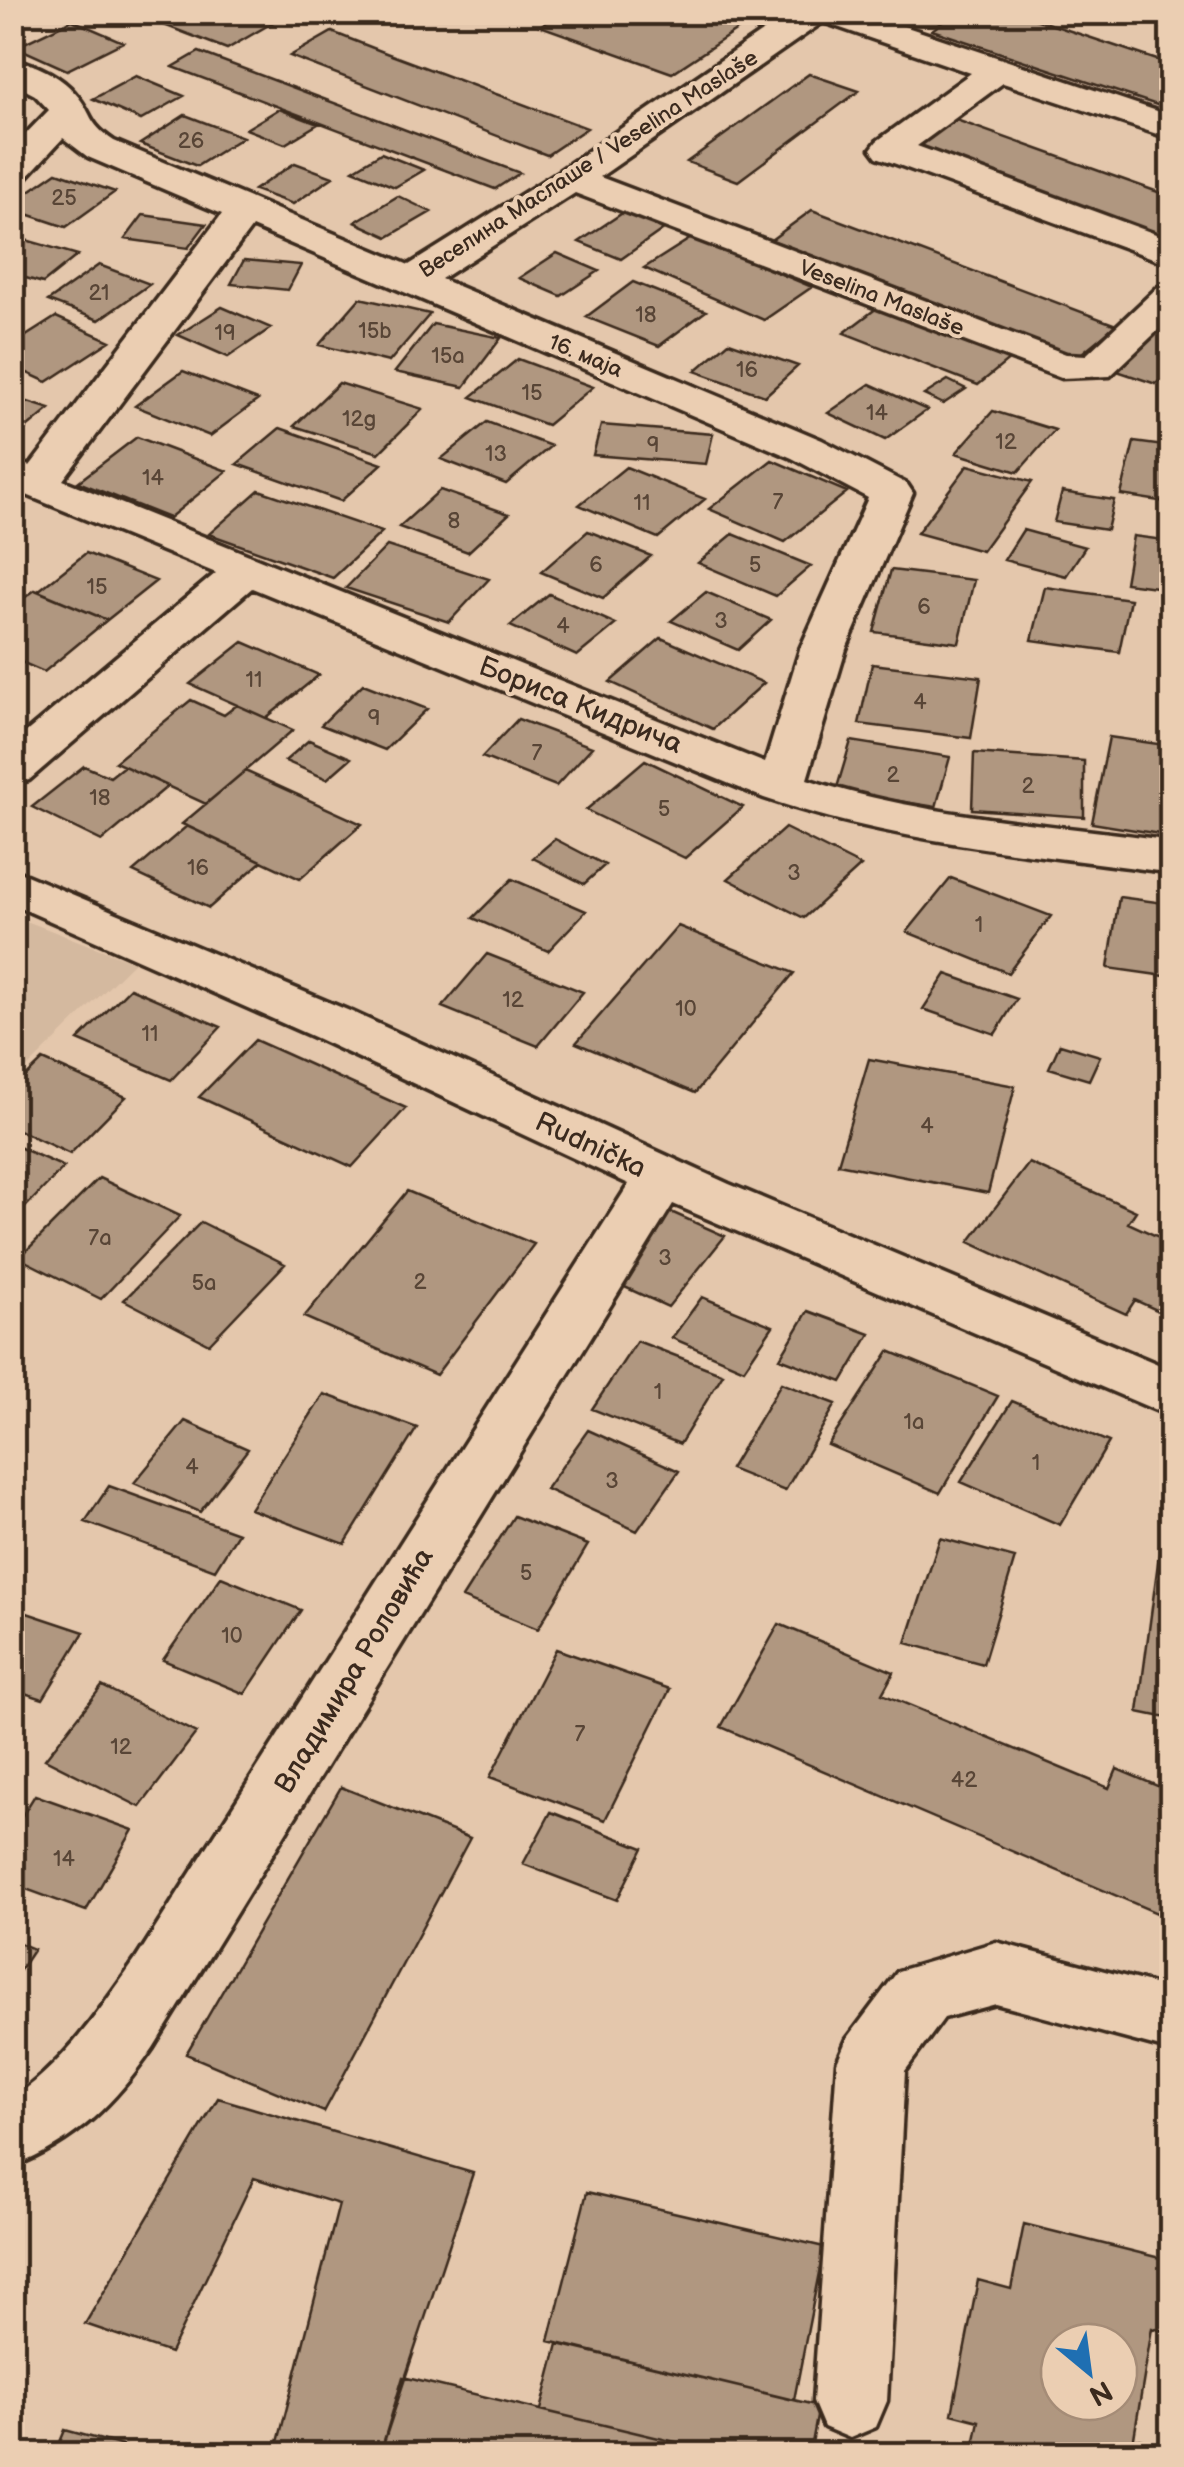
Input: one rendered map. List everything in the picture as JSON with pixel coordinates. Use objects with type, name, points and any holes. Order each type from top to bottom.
[{"type":"street","name":"Веселина Маслаше / Veselina Maslaše","points":[[411,280],[572,179],[816,12]]},
{"type":"street","points":[[826,12],[1172,128]]},
{"type":"street","name":"16. маја","points":[[12,69],[48,87],[63,101],[78,132],[100,149],[807,449],[892,492],[823,648],[782,787]]},
{"type":"street","points":[[998,70],[890,149],[1172,252]]},
{"type":"street","points":[[12,171],[66,113]]},
{"type":"street","name":"Veselina Maslaše","points":[[572,179],[1061,366],[1096,366],[1172,295]]},
{"type":"street","points":[[25,479],[246,210]]},
{"type":"street","name":"Бориса Kидрича","points":[[25,479],[782,787],[844,808],[1172,857]]},
{"type":"street","points":[[12,769],[246,571]]},
{"type":"street","name":"Rudnička","points":[[12,886],[334,1026],[662,1176],[1172,1395]]},
{"type":"street","name":"Владимира Роловића","points":[[12,2134],[49,2116],[87,2084],[160,1981],[662,1176]]},
{"type":"street","points":[[850,2401],[871,2062],[922,1992],[996,1973],[1172,2020]]},
{"type":"shaded area","points":[[12,916],[134,962],[13,1082]]},
{"type":"building","points":[[130,12],[244,12],[272,23],[227,49]]},
{"type":"building","points":[[562,12],[729,12],[752,20],[672,73],[540,26]]},
{"type":"building","points":[[956,12],[1014,12],[1172,65],[1172,110],[932,30]]},
{"type":"building","points":[[72,20],[123,42],[67,70],[16,47]]},
{"type":"building","points":[[332,32],[587,128],[547,155],[290,56]]},
{"type":"building","points":[[199,52],[520,173],[495,189],[173,67]]},
{"type":"building","points":[[809,74],[859,91],[738,181],[687,162]]},
{"type":"building","points":[[136,76],[184,96],[141,120],[93,99]]},
{"type":"building","points":[[279,109],[318,124],[285,144],[246,129]]},
{"type":"building","points":[[185,115],[243,137],[197,166],[140,144]]},
{"type":"building","points":[[945,116],[1172,197],[1172,245],[902,147]]},
{"type":"building","points":[[381,153],[424,170],[395,187],[353,170]]},
{"type":"building","points":[[295,163],[333,177],[293,204],[254,190]]},
{"type":"building","points":[[57,172],[115,192],[66,227],[12,209],[12,203]]},
{"type":"building","points":[[398,196],[431,212],[388,237],[355,222]]},
{"type":"building","points":[[812,210],[1116,325],[1077,357],[771,240]]},
{"type":"building","points":[[624,212],[665,228],[621,259],[579,242]]},
{"type":"building","points":[[143,215],[206,224],[188,248],[125,239]]},
{"type":"building","points":[[12,236],[78,255],[43,283],[12,274]]},
{"type":"building","points":[[693,237],[812,287],[764,320],[644,268]]},
{"type":"building","points":[[557,253],[599,271],[561,296],[519,278]]},
{"type":"building","points":[[244,260],[301,265],[288,290],[231,284]]},
{"type":"building","points":[[99,265],[150,284],[99,320],[48,301]]},
{"type":"building","points":[[633,282],[706,311],[659,346],[586,317]]},
{"type":"building","points":[[360,298],[430,314],[389,362],[319,345]]},
{"type":"building","points":[[222,307],[271,328],[228,357],[178,335]]},
{"type":"building","points":[[877,308],[1010,359],[978,385],[844,333]]},
{"type":"building","points":[[1172,312],[1172,369],[1156,384],[1111,369]]},
{"type":"building","points":[[56,317],[110,341],[47,382],[12,366],[12,345]]},
{"type":"building","points":[[433,324],[501,338],[464,387],[395,372]]},
{"type":"building","points":[[729,342],[798,366],[765,396],[695,371]]},
{"type":"building","points":[[518,359],[593,387],[547,425],[471,397]]},
{"type":"building","points":[[183,371],[258,400],[210,436],[135,406]]},
{"type":"building","points":[[948,380],[966,389],[943,404],[924,395]]},
{"type":"building","points":[[339,383],[423,409],[379,453],[294,426]]},
{"type":"building","points":[[870,384],[927,410],[885,440],[828,413]]},
{"type":"building","points":[[12,397],[50,409],[12,440]]},
{"type":"building","points":[[993,411],[1055,430],[1018,472],[956,453]]},
{"type":"building","points":[[487,422],[551,446],[506,484],[441,459]]},
{"type":"building","points":[[601,425],[713,434],[706,464],[593,455]]},
{"type":"building","points":[[280,428],[382,464],[341,501],[237,464]]},
{"type":"building","points":[[137,437],[227,471],[169,518],[78,482]]},
{"type":"building","points":[[1134,442],[1172,447],[1172,503],[1121,495]]},
{"type":"building","points":[[772,460],[847,492],[785,542],[709,509]]},
{"type":"building","points":[[968,465],[1032,482],[982,551],[917,533]]},
{"type":"building","points":[[626,467],[705,499],[658,538],[579,505]]},
{"type":"building","points":[[259,490],[382,532],[333,578],[209,534]]},
{"type":"building","points":[[440,490],[509,514],[468,552],[399,527]]},
{"type":"building","points":[[1062,492],[1114,500],[1107,530],[1054,522]]},
{"type":"building","points":[[1023,530],[1085,547],[1066,576],[1004,560]]},
{"type":"building","points":[[588,531],[651,556],[603,598],[541,572]]},
{"type":"building","points":[[733,534],[811,566],[776,596],[698,563]]},
{"type":"building","points":[[1133,536],[1172,541],[1172,589],[1125,583]]},
{"type":"building","points":[[387,546],[489,579],[449,622],[346,588]]},
{"type":"building","points":[[86,553],[156,581],[107,620],[38,591]]},
{"type":"building","points":[[891,570],[974,580],[959,643],[874,632]]},
{"type":"building","points":[[1045,587],[1130,599],[1119,652],[1032,640]]},
{"type":"building","points":[[35,590],[107,620],[44,672],[12,658],[12,607]]},
{"type":"building","points":[[706,592],[771,620],[738,650],[671,621]]},
{"type":"building","points":[[549,594],[616,624],[577,656],[510,626]]},
{"type":"building","points":[[661,638],[764,683],[713,729],[610,682]]},
{"type":"building","points":[[243,642],[319,675],[266,718],[190,684]]},
{"type":"building","points":[[872,664],[981,677],[971,738],[859,724]]},
{"type":"building","points":[[363,684],[427,709],[385,750],[321,725]]},
{"type":"building","points":[[191,700],[224,715],[237,705],[293,730],[206,804],[115,762]]},
{"type":"building","points":[[518,719],[592,747],[556,786],[482,757]]},
{"type":"building","points":[[1109,737],[1172,746],[1172,836],[1092,823]]},
{"type":"building","points":[[309,740],[351,758],[327,779],[285,761]]},
{"type":"building","points":[[851,741],[950,757],[936,807],[836,791]]},
{"type":"building","points":[[974,753],[1084,761],[1084,817],[972,809]]},
{"type":"building","points":[[645,760],[743,807],[685,858],[586,810]]},
{"type":"building","points":[[84,766],[110,777],[124,766],[168,786],[102,841],[32,807]]},
{"type":"building","points":[[245,771],[362,824],[300,879],[182,824]]},
{"type":"building","points":[[187,826],[262,861],[209,908],[133,872]]},
{"type":"building","points":[[785,828],[861,866],[804,918],[728,879]]},
{"type":"building","points":[[555,839],[605,865],[584,884],[533,858]]},
{"type":"building","points":[[951,878],[1051,916],[1008,973],[907,932]]},
{"type":"building","points":[[512,879],[586,911],[548,951],[473,918]]},
{"type":"building","points":[[1119,897],[1172,904],[1172,977],[1108,968]]},
{"type":"building","points":[[678,926],[794,973],[695,1093],[576,1043]]},
{"type":"building","points":[[487,954],[583,992],[538,1046],[442,1007]]},
{"type":"building","points":[[946,974],[1017,999],[995,1034],[923,1009]]},
{"type":"building","points":[[130,988],[221,1027],[171,1080],[78,1040]]},
{"type":"building","points":[[255,1040],[406,1108],[352,1167],[199,1097]]},
{"type":"building","points":[[1060,1044],[1100,1056],[1089,1080],[1049,1068]]},
{"type":"building","points":[[869,1059],[1015,1086],[988,1193],[838,1164]]},
{"type":"building","points":[[43,1060],[126,1097],[70,1154],[12,1127],[12,1090]]},
{"type":"building","points":[[12,1144],[64,1167],[12,1221]]},
{"type":"building","points":[[1029,1163],[1136,1211],[1128,1223],[1172,1243],[1172,1317],[1135,1300],[1126,1314],[969,1242]]},
{"type":"building","points":[[99,1178],[180,1216],[101,1299],[19,1258]]},
{"type":"building","points":[[407,1191],[534,1244],[436,1375],[304,1317]]},
{"type":"building","points":[[662,1208],[725,1236],[668,1307],[605,1278]]},
{"type":"building","points":[[201,1222],[285,1264],[209,1344],[124,1300]]},
{"type":"building","points":[[702,1297],[773,1326],[744,1369],[672,1338]]},
{"type":"building","points":[[808,1311],[870,1334],[842,1382],[780,1358]]},
{"type":"building","points":[[637,1341],[723,1374],[680,1444],[592,1409]]},
{"type":"building","points":[[889,1351],[998,1396],[940,1493],[828,1445]]},
{"type":"building","points":[[781,1383],[836,1404],[785,1491],[730,1469]]},
{"type":"building","points":[[324,1394],[417,1428],[345,1544],[250,1509]]},
{"type":"building","points":[[1012,1401],[1109,1442],[1060,1525],[961,1482]]},
{"type":"building","points":[[185,1421],[248,1449],[200,1512],[134,1483]]},
{"type":"building","points":[[588,1430],[679,1471],[637,1531],[546,1489]]},
{"type":"building","points":[[109,1486],[238,1533],[215,1570],[85,1522]]},
{"type":"building","points":[[1172,1502],[1172,1719],[1138,1712],[1165,1510]]},
{"type":"building","points":[[514,1516],[588,1545],[538,1629],[462,1598]]},
{"type":"building","points":[[940,1538],[1015,1558],[983,1664],[906,1643]]},
{"type":"building","points":[[221,1577],[301,1610],[245,1694],[163,1660]]},
{"type":"building","points":[[18,1610],[84,1632],[43,1699],[12,1689],[12,1618]]},
{"type":"building","points":[[779,1624],[894,1672],[882,1694],[1109,1788],[1117,1769],[1172,1792],[1172,1909],[1159,1914],[721,1727]]},
{"type":"building","points":[[556,1649],[670,1689],[605,1820],[490,1777]]},
{"type":"building","points":[[102,1686],[196,1733],[140,1807],[45,1759]]},
{"type":"building","points":[[341,1787],[470,1838],[324,2112],[186,2054]]},
{"type":"building","points":[[35,1795],[133,1830],[86,1911],[12,1884],[12,1832]]},
{"type":"building","points":[[551,1812],[643,1848],[617,1900],[523,1864]]},
{"type":"building","points":[[12,1940],[34,1949],[12,1982]]},
{"type":"building","points":[[218,2098],[473,2173],[380,2454],[275,2454],[339,2204],[254,2178],[170,2353],[85,2324]]},
{"type":"building","points":[[587,2192],[824,2247],[794,2400],[549,2341]]},
{"type":"building","points":[[1024,2224],[1172,2261],[1172,2333],[1152,2328],[1139,2407],[1139,2322],[1039,2322],[1039,2422],[1137,2422],[1134,2438],[1168,2446],[1166,2454],[972,2454],[979,2421],[952,2414],[978,2280],[1011,2289]]},
{"type":"building","points":[[558,2344],[819,2406],[810,2454],[726,2454],[541,2410]]},
{"type":"building","points":[[403,2377],[541,2410],[726,2454],[380,2454]]},
{"type":"building","points":[[65,2430],[102,2440],[151,2454],[55,2454]]}]
